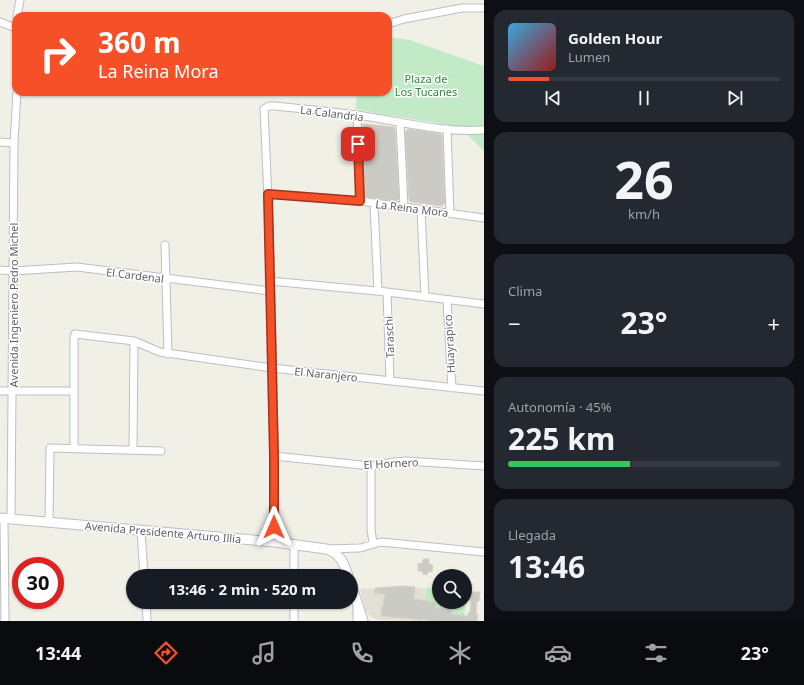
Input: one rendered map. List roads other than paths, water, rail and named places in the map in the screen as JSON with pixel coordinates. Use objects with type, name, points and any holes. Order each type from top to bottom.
[{"type":"street","points":[[17,12],[20,0]]},
{"type":"street","points":[[392,23],[462,8],[484,8]]},
{"type":"street","points":[[0,22],[12,26]]},
{"type":"street","name":"Avenida Ingeniero Pedro Michel","points":[[4,621],[5,518],[12,391],[14,143],[17,96]]},
{"type":"street","name":"La Calandria","points":[[268,194],[264,109],[269,106],[357,115],[400,123],[447,129],[469,131],[484,130]]},
{"type":"street","points":[[357,115],[360,201]]},
{"type":"street","points":[[400,123],[404,207]]},
{"type":"street","points":[[447,129],[450,213]]},
{"type":"street","points":[[0,142],[14,143]]},
{"type":"street","points":[[268,194],[275,542]]},
{"type":"street","name":"La Reina Mora","points":[[268,194],[360,201],[484,218]]},
{"type":"street","points":[[374,204],[378,291]]},
{"type":"street","points":[[421,210],[425,297]]},
{"type":"street","points":[[165,245],[168,354]]},
{"type":"street","name":"El Cardenal","points":[[0,270],[77,268],[270,291]]},
{"type":"street","points":[[270,281],[378,291],[484,304]]},
{"type":"street","name":"Taraschi","points":[[387,292],[390,381]]},
{"type":"street","name":"Huayrapico","points":[[447,300],[452,388]]},
{"type":"street","name":"El Naranjero","points":[[74,391],[75,334],[134,341],[168,354],[272,368],[484,391]]},
{"type":"street","points":[[133,450],[134,341]]},
{"type":"street","points":[[0,391],[74,391],[74,448]]},
{"type":"street","points":[[49,522],[50,448],[161,451]]},
{"type":"street","name":"El Hornero","points":[[274,456],[371,466],[407,460],[484,466]]},
{"type":"street","points":[[371,466],[371,529],[373,543]]},
{"type":"street","name":"Avenida Presidente Arturo Illia","points":[[5,518],[275,542],[326,549]]},
{"type":"street","points":[[141,530],[144,569]]},
{"type":"street","points":[[326,549],[360,548],[373,543],[381,542],[484,552]]},
{"type":"street","points":[[294,544],[294,569]]},
{"type":"street","points":[[326,549],[334,551],[338,555],[344,563],[346,569]]},
{"type":"street","points":[[358,607],[363,621]]},
{"type":"street","points":[[146,609],[147,621]]},
{"type":"street","points":[[294,609],[294,621]]},
{"type":"street","points":[[357,609],[357,621]]},
{"type":"park label","name":"Plaza de Los Tucanes","points":[[426,84]]}]
